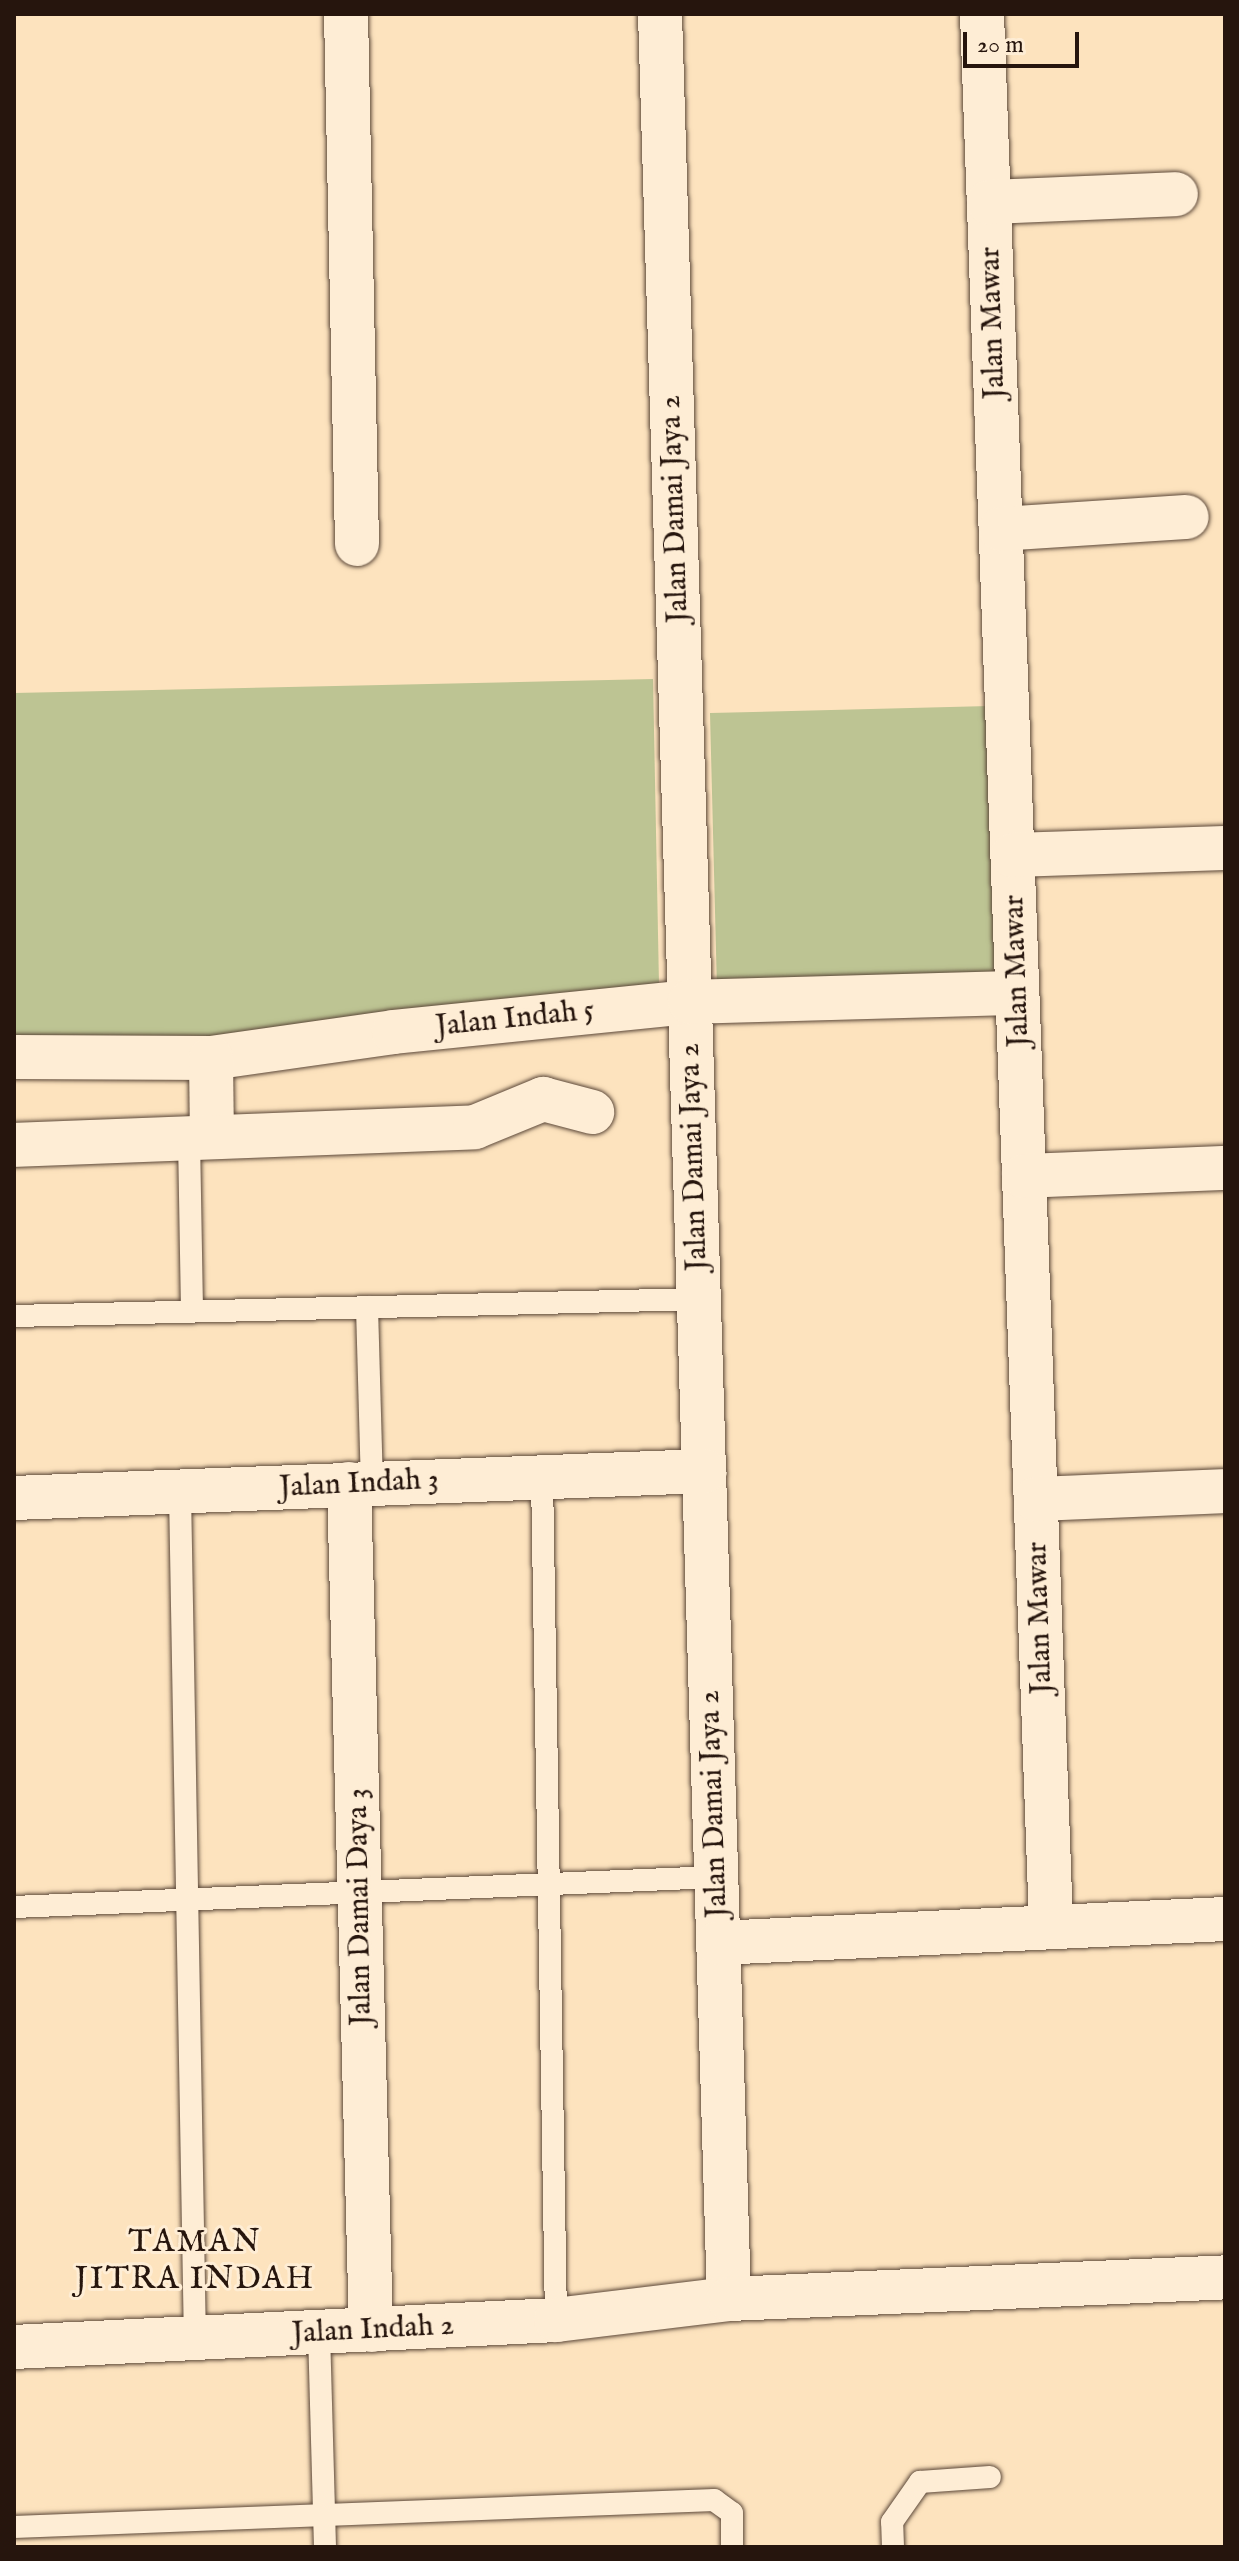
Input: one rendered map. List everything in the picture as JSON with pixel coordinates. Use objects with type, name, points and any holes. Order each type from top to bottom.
[{"type":"street","points":[[346,14],[357,544]]},
{"type":"street","name":"Jalan Damai Jaya 2","points":[[660,14],[729,2299]]},
{"type":"street","name":"Jalan Mawar","points":[[982,14],[1051,1927]]},
{"type":"street","points":[[989,202],[1176,194]]},
{"type":"street","points":[[1001,529],[1187,517]]},
{"type":"street","points":[[1013,855],[1225,848]]},
{"type":"street","name":"Jalan Indah 5","points":[[14,1057],[211,1058],[409,1030],[690,1002],[1017,993]]},
{"type":"street","points":[[200,1137],[211,1058]]},
{"type":"street","points":[[14,1145],[475,1127],[543,1099],[592,1112]]},
{"type":"street","points":[[1024,1176],[1225,1168]]},
{"type":"street","name":"Jalan Indah 3","points":[[14,1498],[704,1471]]},
{"type":"street","name":"Jalan Damai Daya 3","points":[[361,1484],[360,1892],[371,2330]]},
{"type":"street","points":[[1036,1499],[1223,1491]]},
{"type":"street","points":[[718,1943],[1225,1919]]},
{"type":"street","name":"Jalan Indah 2","points":[[15,2348],[556,2320],[729,2299],[1225,2277]]},
{"type":"lane","points":[[192,1308],[200,1137]]},
{"type":"lane","points":[[14,1316],[192,1308],[699,1299]]},
{"type":"lane","points":[[361,1484],[367,1307]]},
{"type":"lane","points":[[542,1476],[556,2320]]},
{"type":"lane","points":[[180,1492],[195,2339]]},
{"type":"lane","points":[[14,1907],[716,1877]]},
{"type":"lane","points":[[319,2332],[325,2547]]},
{"type":"lane","points":[[893,2547],[892,2522],[920,2482],[990,2477]]},
{"type":"lane","points":[[14,2527],[714,2500],[732,2513],[732,2547]]},
{"type":"green space","points":[[653,679],[659,984],[286,1043],[14,1044],[14,693]]},
{"type":"green space","points":[[989,706],[997,982],[717,990],[710,713]]},
{"type":"district","name":"TAMAN JITRA INDAH","points":[[195,2262]]}]
